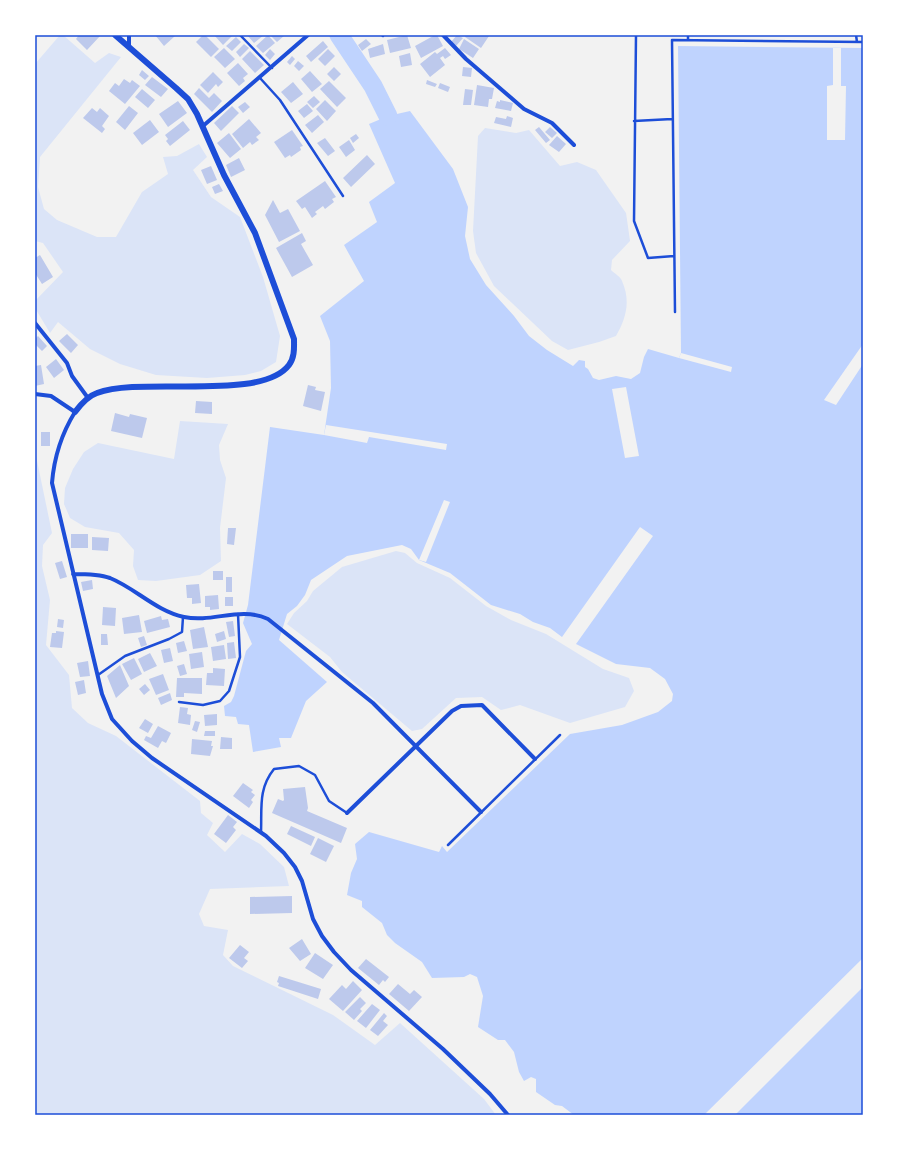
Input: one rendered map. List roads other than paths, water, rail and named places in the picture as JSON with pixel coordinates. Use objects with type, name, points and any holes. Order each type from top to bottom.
[{"type":"street","points":[[115,35],[160,73],[188,100],[203,126],[224,175],[255,233],[294,339],[294,351],[290,364],[284,370],[275,376],[252,383],[218,387],[172,386],[106,390],[88,398],[75,412],[62,439],[56,458],[52,483],[106,709],[119,729],[152,758],[261,833],[284,853],[295,867],[302,881],[314,919],[322,936],[334,952],[351,970],[443,1049],[490,1094],[508,1115]]},
{"type":"street","points":[[128,47],[129,35]]},
{"type":"street","points":[[203,126],[272,68],[308,35]]},
{"type":"street","points":[[443,35],[466,59],[524,109],[552,123],[574,145]]},
{"type":"street","points":[[35,323],[67,363],[72,376],[88,398]]},
{"type":"street","points":[[35,394],[51,396],[75,412]]},
{"type":"street","points":[[73,574],[109,578],[163,608],[183,617],[213,618],[240,613],[263,616],[284,631],[373,703],[481,812]]},
{"type":"street","points":[[347,813],[456,708],[482,705],[535,759]]},
{"type":"lane","points":[[240,35],[272,68]]},
{"type":"lane","points":[[636,35],[634,221],[648,258],[674,256]]},
{"type":"lane","points":[[688,35],[688,40]]},
{"type":"lane","points":[[856,35],[857,42]]},
{"type":"lane","points":[[675,312],[672,40],[863,42]]},
{"type":"lane","points":[[260,78],[280,100],[343,196]]},
{"type":"lane","points":[[634,121],[672,119]]},
{"type":"lane","points":[[179,702],[203,705],[220,701],[229,692],[240,657],[240,613]]},
{"type":"lane","points":[[98,675],[125,656],[169,639],[182,632],[183,617]]},
{"type":"lane","points":[[448,844],[560,735]]},
{"type":"lane","points":[[261,833],[262,791],[266,779],[274,769],[299,766],[315,775],[329,801],[347,813]]},
{"type":"water","points":[[678,46],[863,48],[863,344],[824,400],[836,405],[863,364],[863,1115],[574,1115],[562,1106],[555,1105],[536,1092],[536,1079],[531,1077],[524,1081],[519,1072],[514,1052],[505,1040],[498,1040],[478,1027],[483,996],[477,977],[470,974],[464,977],[432,978],[422,962],[395,943],[387,935],[382,923],[362,907],[362,901],[347,895],[351,873],[357,859],[355,844],[369,832],[439,852],[442,846],[447,852],[570,734],[622,725],[658,712],[672,701],[673,694],[665,679],[650,668],[616,664],[576,644],[653,536],[640,527],[562,637],[550,628],[533,622],[520,614],[491,605],[450,573],[419,560],[411,549],[402,545],[347,556],[311,580],[305,595],[297,606],[287,614],[279,640],[327,682],[306,701],[291,738],[279,738],[281,747],[253,752],[249,725],[238,724],[236,717],[225,716],[224,706],[231,702],[234,696],[246,651],[252,644],[243,623],[248,605],[270,427],[324,435],[331,388],[330,341],[320,316],[364,281],[344,245],[377,222],[369,202],[395,183],[369,124],[388,116],[410,111],[453,169],[468,207],[465,236],[470,259],[486,285],[514,316],[529,336],[547,350],[573,366],[579,360],[585,361],[585,367],[588,369],[593,378],[599,380],[616,376],[631,379],[640,373],[644,357],[648,349],[679,358],[681,353]]},
{"type":"waterway","points":[[339,35],[373,86],[388,116]]}]
